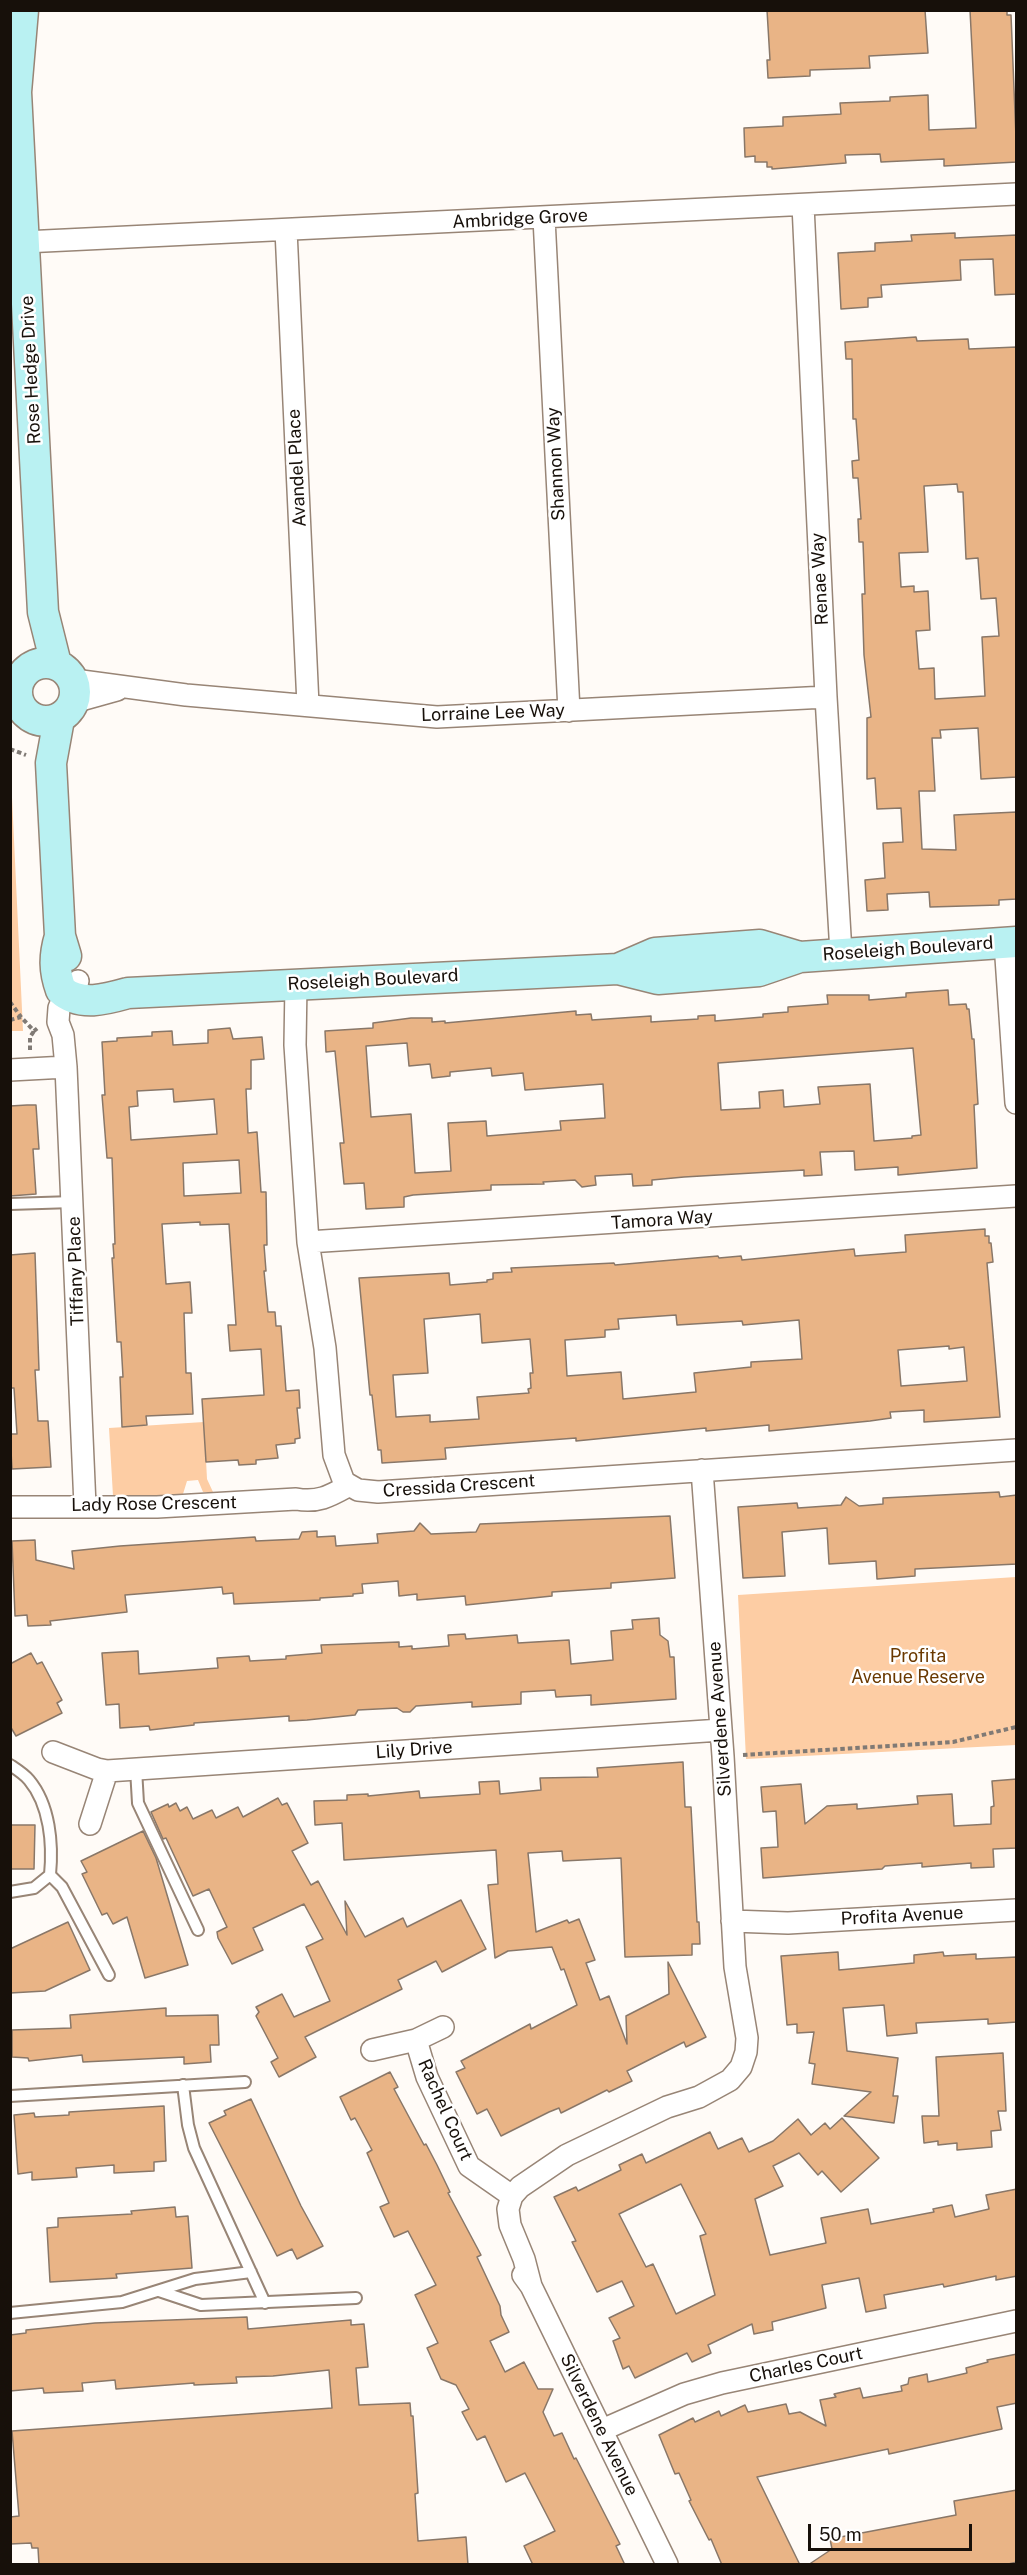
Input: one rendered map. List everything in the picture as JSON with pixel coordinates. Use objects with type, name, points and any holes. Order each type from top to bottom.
[{"type":"street","name":"Rose Hedge Drive","points":[[23,10],[13,80],[24,242],[43,612],[39,693]]},
{"type":"street","name":"Ambridge Grove","points":[[24,242],[1017,194]]},
{"type":"street","name":"Renae Way","points":[[803,205],[826,697],[841,953]]},
{"type":"street","name":"Shannon Way","points":[[544,218],[569,711]]},
{"type":"street","name":"Avandel Place","points":[[286,230],[308,705]]},
{"type":"street","name":"Lorraine Lee Way","points":[[39,693],[126,688],[437,717],[826,697]]},
{"type":"street","points":[[39,693],[51,763],[60,936],[73,991]]},
{"type":"street","points":[[1011,943],[1017,1103]]},
{"type":"street","name":"Roseleigh Boulevard","points":[[73,991],[90,986],[128,993],[618,969],[658,979],[759,971],[800,957],[1011,943]]},
{"type":"street","points":[[290,984],[308,1242],[325,1348],[334,1455],[344,1481]]},
{"type":"street","name":"Tiffany Place","points":[[73,991],[63,1035],[73,1202],[85,1506]]},
{"type":"street","points":[[10,1070],[66,1067]]},
{"type":"street","name":"Tamora Way","points":[[308,1242],[1017,1196]]},
{"type":"street","name":"Cressida Crescent","points":[[344,1481],[358,1490],[378,1492],[1017,1450]]},
{"type":"street","name":"Silverdene Avenue","points":[[667,2565],[531,2286],[514,2263],[499,2230],[496,2207],[507,2193],[513,2176],[567,2155],[667,2107],[698,2085],[716,2076],[728,2064],[733,2050],[735,1967],[723,1756],[702,1470]]},
{"type":"street","name":"Lady Rose Crescent","points":[[10,1507],[156,1507],[296,1498],[318,1501],[344,1481]]},
{"type":"street","name":"Lily Drive","points":[[53,1752],[107,1771],[721,1730]]},
{"type":"street","points":[[90,1824],[107,1771]]},
{"type":"street","name":"Profita Avenue","points":[[732,1927],[1017,1910]]},
{"type":"street","name":"Rachel Court","points":[[372,2050],[416,2040],[443,2027]]},
{"type":"street","name":"Rachel Court","points":[[416,2040],[428,2077],[469,2166],[507,2193]]},
{"type":"street","name":"Charles Court","points":[[602,2430],[684,2394],[722,2383],[1017,2320]]},
{"type":"lane","points":[[10,1204],[73,1202]]},
{"type":"lane","points":[[10,1765],[29,1779],[44,1804],[50,1834],[50,1875],[62,1887],[109,1975]]},
{"type":"lane","points":[[136,1769],[138,1803],[198,1930]]},
{"type":"lane","points":[[10,1893],[34,1888],[50,1875]]},
{"type":"lane","points":[[10,2096],[245,2082]]},
{"type":"lane","points":[[183,2085],[188,2125],[194,2148],[265,2303]]},
{"type":"lane","points":[[10,2313],[122,2302],[195,2279],[251,2272]]},
{"type":"lane","points":[[159,2291],[201,2305],[356,2298]]},
{"type":"path","points":[[10,1002],[21,1017]]},
{"type":"path","points":[[723,1756],[953,1742],[1017,1727]]},
{"type":"green space","points":[[11,776],[23,1031],[10,1031]]},
{"type":"green space","points":[[204,1422],[207,1479],[213,1492],[203,1492],[198,1480],[187,1481],[183,1494],[124,1498],[113,1496],[109,1428]]},
{"type":"green space","name":"Profita Avenue Reserve","points":[[1016,1577],[1016,1745],[746,1759],[738,1595]]},
{"type":"building","points":[[767,10],[925,10],[928,53],[869,56],[870,68],[810,70],[810,76],[768,78],[767,60],[770,60]]},
{"type":"building","points":[[970,10],[1007,10],[1007,15],[1011,15],[1017,162],[944,166],[944,159],[881,162],[880,154],[845,155],[846,163],[772,169],[772,167],[767,167],[767,162],[755,162],[755,156],[745,157],[744,128],[783,126],[783,117],[841,114],[840,103],[890,101],[890,97],[928,95],[929,130],[976,128]]},
{"type":"building","points":[[955,233],[955,238],[1017,235],[1017,294],[995,295],[993,259],[960,260],[961,280],[881,285],[882,297],[868,298],[868,307],[841,309],[838,253],[875,251],[875,243],[912,241],[911,235]]},
{"type":"building","points":[[916,337],[917,341],[968,339],[969,349],[1017,347],[1017,777],[981,779],[978,728],[940,730],[941,738],[932,738],[935,791],[919,791],[922,849],[956,850],[954,815],[1017,812],[1017,899],[999,900],[999,905],[930,907],[929,892],[887,894],[888,910],[867,911],[865,880],[885,878],[883,843],[903,842],[901,808],[877,809],[875,778],[867,779],[867,718],[871,717],[864,655],[863,542],[859,542],[858,519],[861,519],[858,478],[853,478],[852,461],[859,460],[856,419],[853,419],[852,359],[846,359],[845,342]],"holes":[[[957,484],[958,492],[963,492],[966,559],[978,558],[981,599],[996,598],[999,636],[982,637],[985,696],[935,699],[934,668],[919,669],[916,631],[930,630],[928,591],[914,592],[914,586],[901,587],[899,553],[928,552],[924,486]]]},
{"type":"building","points":[[948,990],[949,1005],[966,1004],[969,1009],[972,1039],[974,1039],[978,1104],[974,1105],[977,1168],[898,1175],[898,1167],[855,1170],[854,1151],[820,1152],[822,1175],[804,1176],[804,1170],[684,1177],[652,1180],[652,1185],[633,1186],[632,1174],[595,1176],[596,1185],[582,1187],[575,1180],[543,1182],[544,1184],[491,1185],[491,1190],[404,1197],[404,1207],[366,1209],[364,1183],[344,1184],[340,1143],[344,1143],[335,1051],[326,1052],[325,1031],[373,1028],[373,1023],[411,1018],[432,1018],[432,1022],[445,1021],[445,1023],[576,1011],[576,1015],[591,1014],[592,1020],[651,1016],[651,1022],[698,1019],[698,1016],[715,1015],[715,1021],[763,1017],[763,1014],[788,1012],[788,1007],[828,1004],[827,995],[869,995],[869,1000],[906,997],[906,993]],"holes":[[[407,1043],[409,1066],[430,1064],[432,1078],[450,1076],[450,1072],[491,1068],[492,1076],[523,1073],[525,1090],[603,1084],[605,1118],[560,1121],[561,1130],[487,1136],[486,1121],[448,1123],[451,1171],[415,1173],[411,1114],[371,1117],[366,1046]],[[913,1048],[921,1135],[912,1136],[912,1138],[874,1141],[870,1084],[818,1087],[820,1104],[784,1107],[783,1090],[759,1092],[760,1108],[721,1110],[718,1063]]]},
{"type":"building","points":[[230,1028],[233,1039],[262,1037],[264,1059],[251,1060],[251,1089],[246,1089],[248,1133],[257,1132],[261,1192],[266,1192],[267,1245],[264,1245],[266,1271],[264,1271],[268,1312],[275,1312],[276,1326],[281,1326],[286,1391],[299,1390],[300,1408],[297,1408],[300,1438],[295,1439],[295,1443],[276,1445],[278,1458],[256,1460],[256,1464],[239,1465],[238,1460],[206,1462],[202,1399],[264,1395],[261,1349],[230,1351],[228,1325],[236,1325],[229,1224],[200,1225],[200,1222],[162,1224],[166,1284],[190,1282],[192,1313],[184,1313],[186,1373],[191,1373],[193,1414],[146,1416],[147,1425],[122,1427],[121,1342],[117,1342],[112,1258],[114,1258],[113,1244],[115,1244],[112,1158],[107,1158],[102,1095],[105,1095],[102,1042],[117,1041],[117,1038],[152,1036],[152,1032],[172,1031],[173,1045],[208,1043],[208,1030]],"holes":[[[173,1089],[174,1102],[214,1099],[217,1134],[131,1140],[129,1107],[138,1106],[137,1091]],[[239,1160],[241,1193],[184,1196],[183,1163]]]},
{"type":"building","points":[[36,1105],[39,1149],[33,1149],[36,1194],[10,1196],[10,1106]]},
{"type":"building","points":[[985,1229],[985,1236],[989,1236],[993,1262],[987,1263],[1000,1417],[924,1422],[924,1410],[890,1412],[891,1418],[769,1431],[769,1425],[706,1431],[706,1428],[576,1441],[576,1438],[445,1448],[446,1459],[382,1463],[381,1450],[378,1450],[372,1395],[370,1395],[359,1278],[449,1273],[450,1285],[487,1282],[493,1279],[493,1273],[512,1272],[511,1268],[614,1263],[615,1265],[718,1256],[719,1258],[741,1256],[742,1260],[854,1249],[855,1256],[906,1252],[905,1235]],"holes":[[[480,1314],[482,1343],[530,1339],[533,1373],[530,1373],[529,1393],[477,1397],[479,1419],[430,1422],[430,1415],[396,1417],[393,1375],[428,1373],[424,1319]],[[676,1315],[677,1325],[742,1321],[743,1325],[799,1320],[802,1359],[751,1362],[751,1367],[694,1373],[696,1392],[623,1399],[621,1372],[567,1376],[565,1340],[605,1337],[605,1330],[619,1329],[618,1319]],[[964,1347],[967,1381],[901,1386],[898,1350]]]},
{"type":"building","points":[[35,1253],[39,1370],[35,1370],[38,1421],[48,1421],[51,1467],[12,1469],[10,1434],[17,1434],[14,1388],[10,1388],[10,1255]]},
{"type":"building","points":[[999,1492],[1000,1497],[1017,1495],[1017,1564],[915,1569],[915,1576],[877,1579],[876,1561],[829,1564],[827,1528],[782,1532],[785,1576],[743,1578],[738,1507],[797,1503],[798,1508],[841,1505],[846,1497],[859,1506],[883,1504],[883,1498]]},
{"type":"building","points":[[670,1516],[675,1578],[611,1583],[611,1588],[552,1592],[552,1596],[466,1605],[465,1596],[417,1600],[417,1594],[399,1596],[398,1581],[362,1584],[363,1593],[353,1594],[353,1596],[234,1604],[233,1593],[223,1594],[222,1587],[125,1595],[127,1612],[50,1621],[51,1625],[28,1626],[27,1615],[15,1616],[12,1541],[35,1540],[36,1560],[74,1569],[72,1551],[120,1546],[255,1537],[256,1541],[299,1539],[302,1532],[317,1531],[317,1537],[335,1536],[336,1546],[378,1543],[377,1534],[414,1531],[420,1523],[431,1534],[476,1532],[480,1524]]},
{"type":"building","points":[[659,1618],[660,1635],[668,1641],[670,1657],[674,1657],[676,1699],[591,1705],[591,1695],[556,1697],[555,1690],[521,1692],[521,1704],[472,1707],[472,1702],[416,1706],[410,1712],[403,1712],[397,1708],[358,1710],[355,1715],[307,1720],[289,1721],[289,1716],[194,1723],[194,1725],[150,1730],[149,1726],[120,1728],[119,1704],[106,1705],[102,1653],[138,1651],[139,1674],[218,1668],[217,1658],[249,1656],[250,1661],[286,1659],[286,1656],[322,1653],[321,1645],[399,1642],[399,1647],[412,1646],[412,1649],[449,1646],[448,1635],[465,1634],[466,1639],[517,1635],[518,1643],[569,1640],[571,1664],[613,1660],[611,1631],[633,1629],[632,1620]]},
{"type":"building","points":[[31,1653],[37,1664],[42,1662],[62,1700],[57,1703],[62,1713],[16,1736],[10,1726],[10,1664]]},
{"type":"building","points":[[683,1762],[685,1807],[691,1807],[697,1922],[699,1922],[700,1944],[692,1944],[692,1955],[625,1957],[621,1858],[563,1861],[562,1851],[528,1853],[536,1932],[567,1920],[569,1923],[579,1919],[595,1960],[586,1963],[600,2000],[609,1996],[627,2044],[626,2016],[669,1994],[668,1962],[706,2037],[686,2047],[684,2042],[627,2071],[632,2081],[609,2092],[607,2090],[561,2113],[559,2108],[549,2112],[501,2136],[487,2109],[477,2114],[456,2072],[465,2068],[461,2061],[530,2024],[531,2029],[577,2005],[564,1969],[561,1970],[552,1947],[508,1951],[495,1958],[488,1885],[498,1884],[496,1850],[344,1860],[342,1823],[315,1825],[314,1801],[347,1800],[347,1795],[368,1794],[368,1796],[419,1791],[420,1798],[480,1794],[479,1782],[499,1781],[500,1794],[541,1790],[540,1778],[598,1777],[597,1768]]},
{"type":"building","points":[[1017,1779],[1017,1848],[993,1849],[994,1867],[971,1868],[971,1863],[922,1867],[922,1863],[885,1866],[882,1869],[763,1878],[761,1848],[778,1847],[776,1811],[763,1812],[761,1787],[801,1784],[805,1824],[827,1806],[857,1804],[857,1809],[918,1804],[917,1796],[952,1794],[954,1826],[991,1824],[991,1807],[994,1806],[992,1781]]},
{"type":"building","points":[[278,1798],[282,1805],[287,1803],[308,1843],[292,1851],[311,1885],[318,1881],[347,1935],[345,1901],[365,1937],[403,1918],[407,1927],[461,1900],[486,1949],[442,1972],[436,1961],[398,1980],[402,1989],[305,2037],[316,2057],[279,2077],[271,2062],[278,2058],[256,2016],[259,2012],[256,2007],[282,1994],[294,2017],[330,2001],[306,1947],[323,1939],[304,1904],[253,1928],[263,1950],[232,1964],[217,1932],[227,1927],[209,1889],[193,1896],[151,1812],[176,1803],[180,1811],[187,1807],[193,1819],[212,1810],[216,1818],[238,1807],[243,1817]]},
{"type":"building","points":[[10,1825],[35,1825],[34,1869],[10,1869]]},
{"type":"building","points":[[143,1831],[156,1858],[188,1965],[145,1978],[127,1917],[113,1924],[107,1913],[102,1915],[82,1874],[87,1872],[81,1861]]},
{"type":"building","points":[[68,1922],[90,1970],[45,1991],[10,1993],[10,1949]]},
{"type":"building","points":[[838,1952],[839,1970],[914,1963],[914,1955],[943,1952],[944,1956],[976,1954],[976,1959],[1017,1957],[1017,2022],[988,2024],[988,2019],[916,2023],[917,2033],[887,2036],[884,2005],[843,2008],[847,2051],[898,2058],[893,2096],[898,2096],[894,2123],[844,2116],[871,2092],[812,2084],[815,2064],[809,2063],[814,2032],[797,2033],[797,2024],[787,2025],[781,1956]]},
{"type":"building","points":[[166,2008],[166,2016],[218,2015],[219,2045],[210,2045],[211,2062],[184,2064],[184,2057],[83,2062],[82,2055],[29,2061],[28,2058],[12,2057],[12,2030],[71,2028],[70,2015]]},
{"type":"building","points":[[1003,2053],[1006,2111],[998,2111],[1001,2130],[991,2131],[992,2147],[957,2150],[957,2143],[938,2145],[938,2141],[924,2143],[922,2116],[939,2116],[936,2057]]},
{"type":"building","points":[[390,2072],[398,2087],[394,2089],[424,2145],[426,2144],[450,2192],[448,2193],[481,2255],[477,2257],[500,2306],[501,2315],[509,2332],[490,2341],[505,2372],[524,2362],[538,2389],[553,2389],[543,2412],[554,2436],[562,2433],[574,2459],[576,2458],[620,2544],[616,2546],[625,2565],[533,2565],[524,2546],[555,2531],[525,2473],[506,2482],[485,2436],[477,2440],[462,2412],[469,2409],[456,2385],[441,2379],[427,2348],[438,2343],[415,2295],[436,2285],[408,2231],[394,2237],[380,2207],[389,2203],[367,2153],[372,2150],[355,2118],[351,2120],[340,2097]]},
{"type":"building","points":[[251,2099],[301,2206],[323,2246],[297,2259],[292,2249],[277,2256],[209,2123],[226,2115],[224,2111]]},
{"type":"building","points":[[164,2106],[166,2161],[154,2162],[154,2171],[114,2173],[114,2165],[76,2168],[77,2177],[32,2180],[32,2172],[18,2174],[14,2115],[34,2113],[35,2117],[69,2115],[69,2112]]},
{"type":"building","points":[[842,2118],[879,2158],[841,2192],[822,2171],[818,2175],[799,2153],[773,2166],[783,2186],[755,2199],[770,2255],[826,2243],[821,2218],[868,2209],[871,2224],[934,2212],[933,2209],[952,2205],[955,2217],[989,2209],[986,2195],[1017,2189],[1017,2276],[996,2280],[996,2276],[944,2287],[943,2284],[884,2295],[886,2308],[866,2312],[859,2278],[822,2285],[826,2308],[772,2322],[773,2330],[754,2334],[752,2324],[708,2345],[711,2353],[692,2362],[687,2353],[635,2378],[629,2366],[623,2369],[613,2341],[620,2338],[609,2318],[634,2306],[622,2281],[597,2292],[572,2242],[576,2241],[554,2197],[576,2187],[578,2191],[621,2170],[619,2165],[642,2154],[646,2163],[710,2132],[718,2149],[742,2138],[749,2152],[773,2141],[798,2119],[811,2135],[825,2123],[830,2129]],"holes":[[[681,2184],[706,2234],[700,2236],[715,2295],[676,2314],[653,2264],[646,2267],[619,2214]]]},
{"type":"building","points":[[175,2207],[176,2217],[188,2216],[192,2268],[116,2274],[117,2278],[50,2282],[47,2228],[58,2227],[58,2218],[132,2214],[131,2211]]},
{"type":"building","points":[[247,2317],[248,2329],[351,2320],[351,2325],[364,2324],[368,2367],[356,2368],[359,2405],[410,2403],[411,2416],[413,2416],[418,2493],[415,2494],[418,2541],[466,2537],[468,2565],[39,2565],[38,2548],[32,2548],[31,2543],[10,2544],[10,2517],[19,2516],[12,2431],[332,2408],[329,2370],[236,2377],[237,2383],[194,2385],[194,2383],[116,2389],[115,2380],[82,2383],[83,2391],[44,2393],[43,2388],[10,2391],[10,2335],[26,2333],[26,2330],[95,2323]]},
{"type":"building","points":[[1017,2354],[1017,2403],[997,2407],[1002,2429],[889,2454],[888,2449],[757,2477],[800,2565],[722,2565],[711,2539],[709,2540],[689,2501],[691,2500],[679,2473],[675,2474],[659,2435],[693,2418],[695,2422],[719,2411],[721,2416],[745,2405],[748,2412],[786,2404],[789,2414],[800,2412],[826,2426],[820,2400],[836,2397],[834,2394],[860,2388],[863,2398],[902,2391],[901,2386],[908,2384],[909,2378],[927,2374],[928,2382],[967,2373],[966,2368],[988,2362],[987,2360]]},
{"type":"building","points":[[1017,2490],[1017,2562],[1004,2565],[808,2565],[832,2549],[830,2539],[956,2515],[954,2501]]}]
